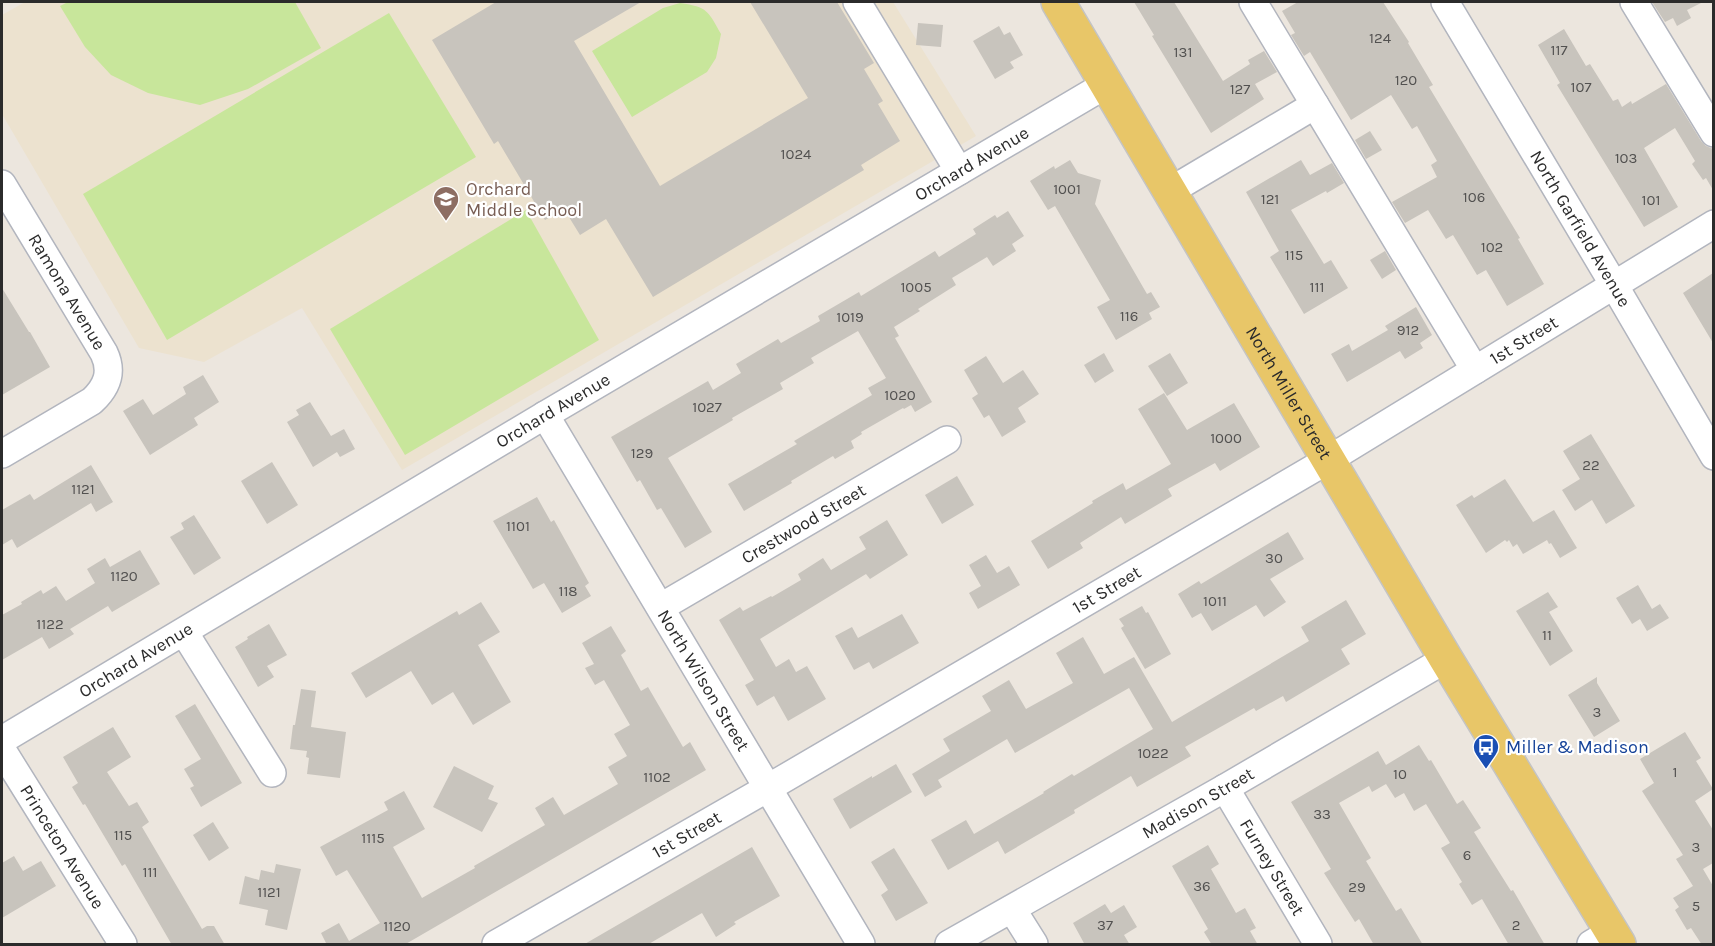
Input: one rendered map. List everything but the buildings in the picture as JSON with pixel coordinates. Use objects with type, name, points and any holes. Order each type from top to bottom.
[{"type":"main road","name":"North Miller Street","points":[[1058,2],[1521,785],[1607,940]]},
{"type":"street","points":[[857,2],[959,171]]},
{"type":"street","points":[[1253,2],[1475,370]]},
{"type":"street","name":"North Garfield Avenue","points":[[1445,2],[1713,456]]},
{"type":"street","points":[[1634,2],[1713,133]]},
{"type":"street","name":"Orchard Avenue","points":[[2,740],[1107,84]]},
{"type":"street","points":[[1170,191],[1316,105]]},
{"type":"street","name":"Ramona Avenue","points":[[2,184],[108,363],[108,372],[102,392],[92,401],[2,454]]},
{"type":"street","name":"1st Street","points":[[496,945],[1328,460],[1713,224]]},
{"type":"street","name":"North Wilson Street","points":[[546,415],[861,945]]},
{"type":"street","name":"Crestwood Street","points":[[661,608],[947,440]]},
{"type":"street","points":[[184,632],[272,773]]},
{"type":"street","name":"Madison Street","points":[[949,945],[1446,659]]},
{"type":"street","name":"Princeton Avenue","points":[[2,750],[123,945]]},
{"type":"street","name":"Furney Street","points":[[1225,788],[1318,945]]},
{"type":"street","points":[[1012,909],[1034,945]]},
{"type":"shaded area","name":"Orchard Middle School","points":[[25,2],[893,2],[976,136],[402,470],[302,308],[204,362],[139,348],[2,114],[2,15]]},
{"type":"green space","points":[[68,2],[295,2],[321,48],[248,89],[200,105],[148,93],[111,75],[85,47],[60,6]]},
{"type":"green space","points":[[680,3],[696,6],[706,11],[713,20],[721,34],[716,58],[707,72],[632,117],[592,51],[663,8]]},
{"type":"green space","points":[[389,13],[476,157],[167,340],[83,194]]},
{"type":"green space","points":[[526,210],[599,340],[405,455],[330,329]]},
{"type":"place","name":"Orchard Middle School","points":[[446,222]]},
{"type":"place","name":"Miller & Madison","points":[[1486,770]]}]
